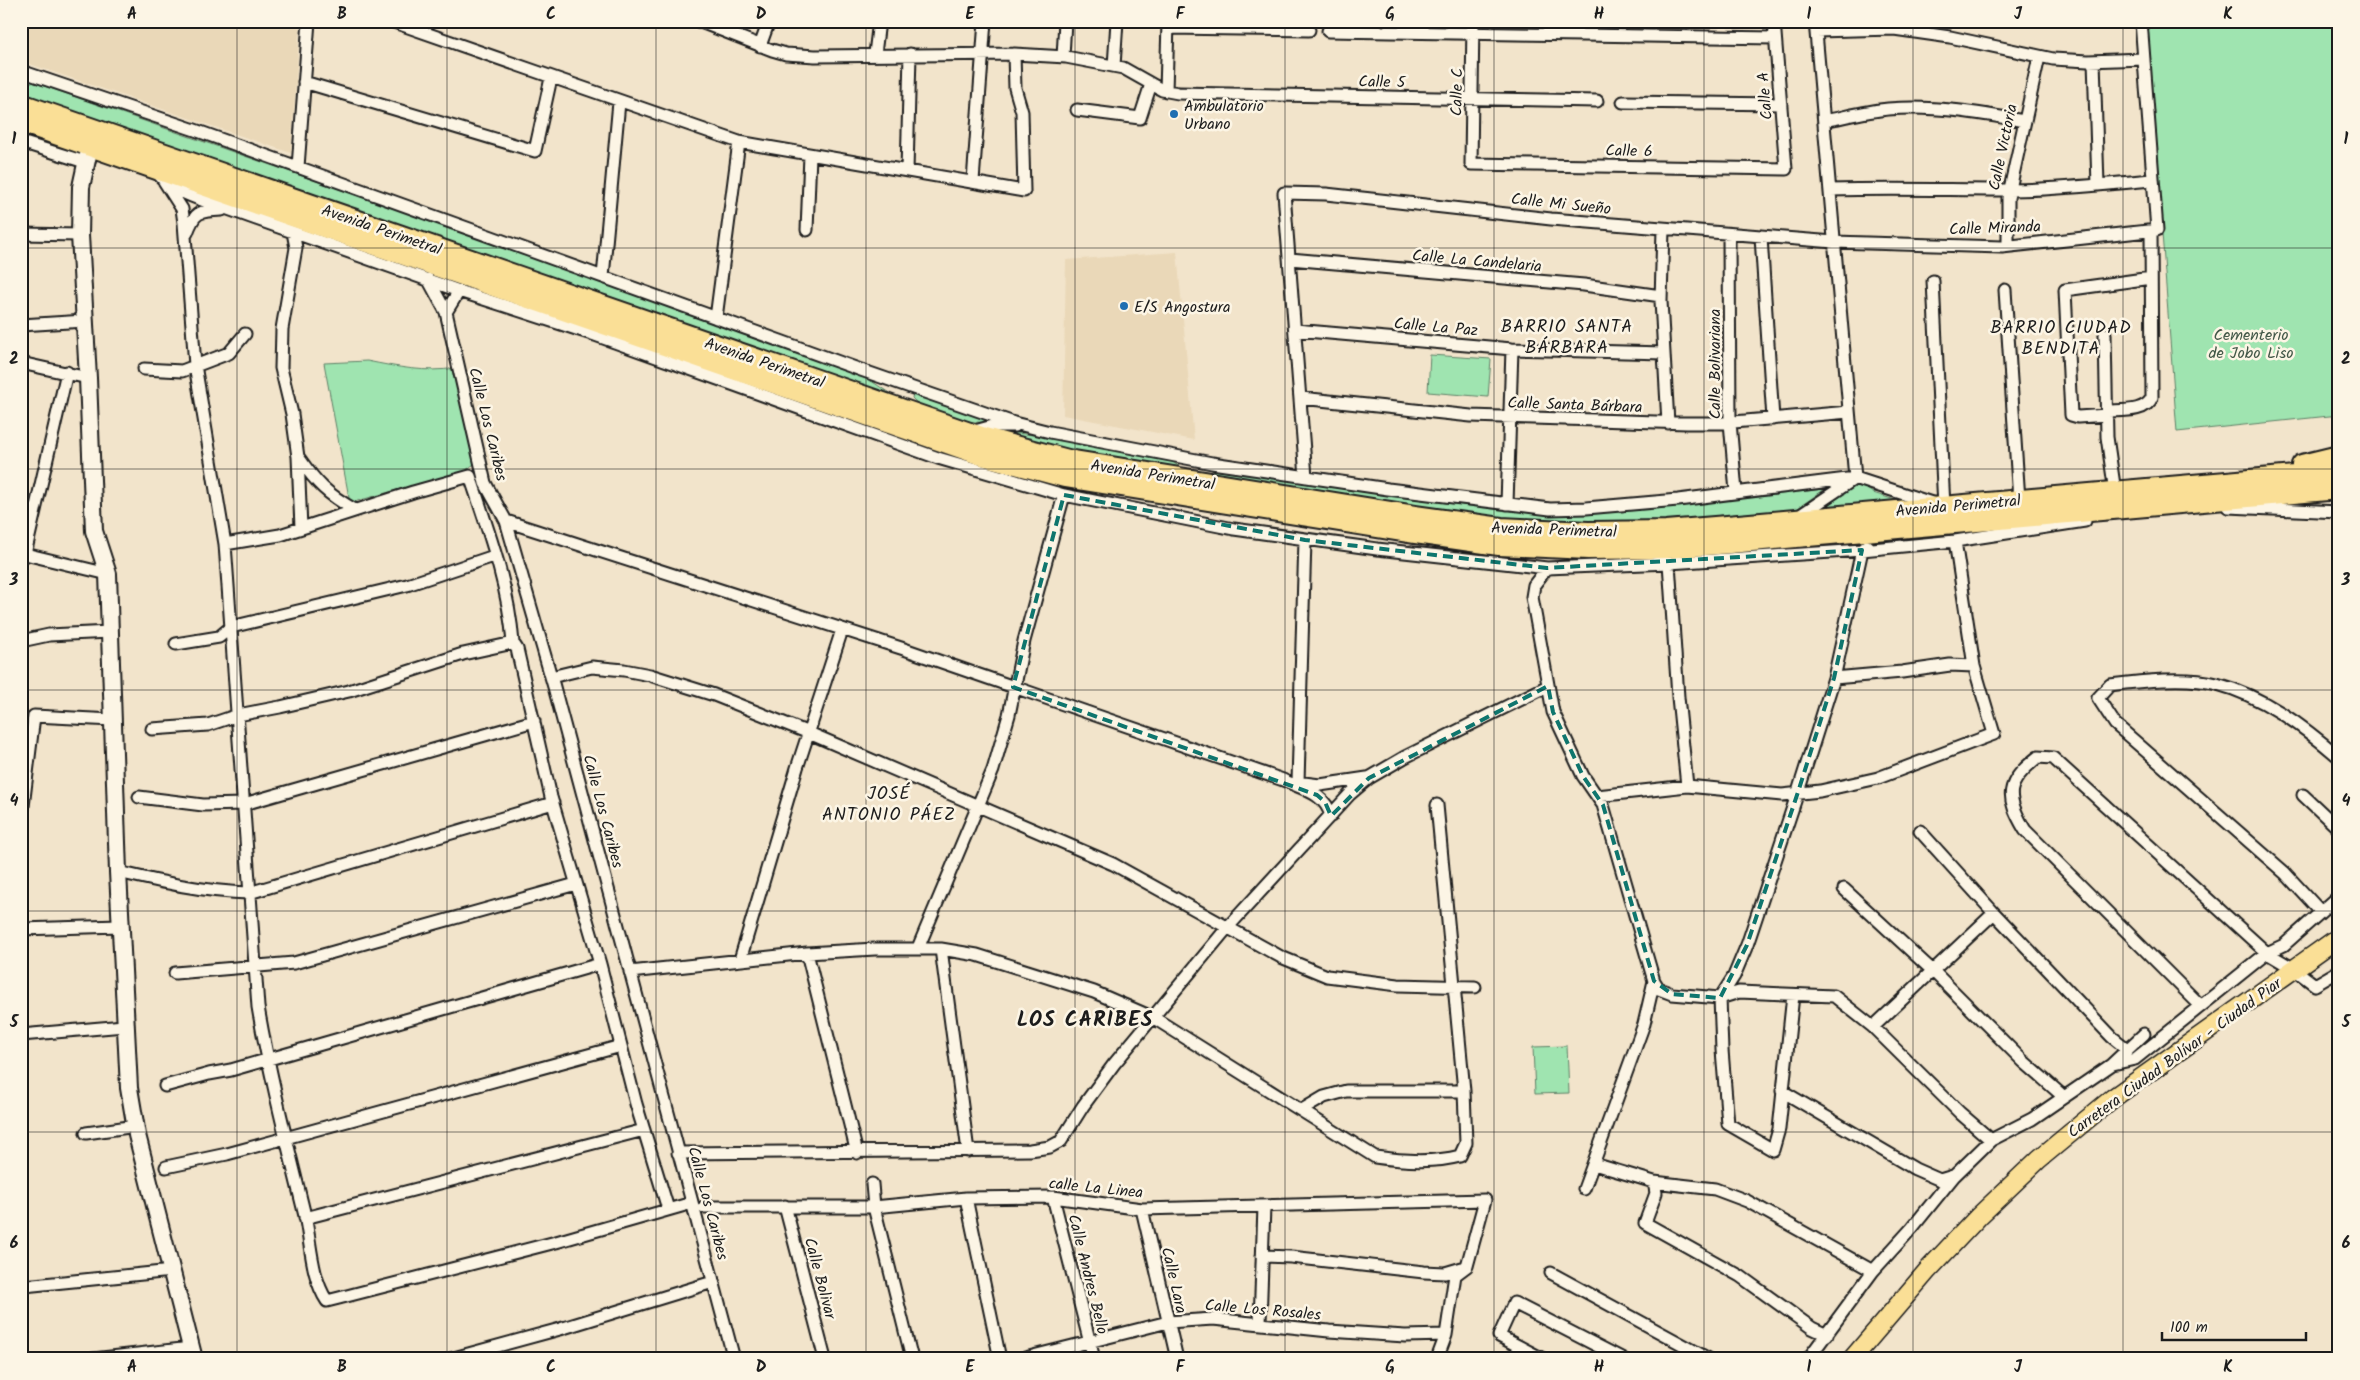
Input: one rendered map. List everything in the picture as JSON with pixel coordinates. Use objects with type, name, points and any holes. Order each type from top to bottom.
[{"type":"highway","name":"Avenida Perimetral","points":[[21,104],[1008,446],[1068,460],[1238,488],[1461,523],[1541,530],[1666,531],[2339,472]]},
{"type":"highway","name":"Avenida Perimetral","points":[[21,122],[87,154],[160,175],[979,454],[1065,477],[1458,540],[1541,548],[1667,548],[1894,528],[2298,501],[2339,489]]},
{"type":"highway","points":[[2231,481],[2339,456]]},
{"type":"highway","points":[[2298,501],[2339,498]]},
{"type":"main road","name":"Carretera Ciudad Bolívar - Ciudad Piar","points":[[1852,1359],[1928,1270],[1979,1216],[2039,1159],[2113,1098],[2339,937]]},
{"type":"street","points":[[298,167],[309,21]]},
{"type":"street","points":[[391,21],[619,102],[739,142],[1024,191],[1022,112],[1015,88],[1014,54]]},
{"type":"street","points":[[698,21],[760,46],[800,56],[1014,54],[1063,57],[1114,66],[1133,73],[1166,91],[1168,25],[1309,30]]},
{"type":"street","points":[[760,46],[769,21]]},
{"type":"street","points":[[875,54],[879,21]]},
{"type":"street","points":[[973,181],[981,54],[985,21]]},
{"type":"street","points":[[1063,57],[1065,21]]},
{"type":"street","points":[[1114,66],[1117,21]]},
{"type":"street","name":"Calle A","points":[[1774,21],[1786,168]]},
{"type":"street","points":[[2141,21],[2153,180],[2151,400],[2142,407],[2078,417],[2071,415],[2065,290],[2151,278]]},
{"type":"street","points":[[1856,478],[1815,26],[1924,32],[2039,57],[2094,61],[2144,59]]},
{"type":"street","points":[[1328,31],[1473,27],[1775,38]]},
{"type":"street","name":"Calle C","points":[[1470,164],[1473,27]]},
{"type":"street","points":[[907,171],[910,54]]},
{"type":"street","name":"Calle Victoria","points":[[2008,246],[2007,208],[2039,57]]},
{"type":"street","points":[[2094,61],[2098,185]]},
{"type":"street","name":"Avenida Perimetral","points":[[21,71],[298,167],[716,318],[1029,427],[1167,455],[1306,477],[1550,509],[1586,508],[1856,478]]},
{"type":"street","points":[[304,82],[536,151],[551,78]]},
{"type":"street","points":[[1077,110],[1140,118],[1151,84]]},
{"type":"street","name":"Calle 5","points":[[1166,91],[1247,95],[1597,102]]},
{"type":"street","points":[[604,277],[619,102]]},
{"type":"street","points":[[1623,102],[1781,104]]},
{"type":"street","points":[[1824,121],[1869,112],[1912,108],[1974,113],[2024,121]]},
{"type":"street","points":[[21,142],[87,154],[81,187],[80,235],[94,530],[108,574],[124,1026],[129,1088],[136,1126],[193,1353],[94,1359]]},
{"type":"street","points":[[716,318],[739,142]]},
{"type":"street","points":[[807,230],[810,154]]},
{"type":"street","name":"Calle 6","points":[[1470,164],[1786,168]]},
{"type":"street","points":[[160,175],[195,197],[459,291],[595,335],[938,458],[1064,495],[1234,529],[1305,540],[1547,568],[1669,563],[1862,550],[1955,541],[2144,513],[2298,501],[2339,512]]},
{"type":"street","points":[[160,175],[182,209],[195,365],[225,544],[258,1007],[267,1058],[320,1290],[326,1301],[556,1242],[692,1203]]},
{"type":"street","points":[[1830,190],[1953,188],[2010,190],[2153,180]]},
{"type":"street","name":"Calle Mi Sueño","points":[[1290,259],[1284,193],[1326,194],[1551,220],[1834,242]]},
{"type":"street","points":[[184,240],[192,218],[201,210],[228,209]]},
{"type":"street","points":[[1663,229],[1661,296],[1668,423]]},
{"type":"street","name":"Calle Miranda","points":[[1834,242],[2008,246],[2154,231]]},
{"type":"street","points":[[293,232],[296,248],[282,329],[281,368],[292,414],[298,457],[301,528]]},
{"type":"street","points":[[21,234],[80,235]]},
{"type":"street","name":"Calle Bolivariana","points":[[1729,235],[1730,422],[1736,492]]},
{"type":"street","points":[[1762,237],[1773,419]]},
{"type":"street","points":[[1290,259],[1306,477]]},
{"type":"street","name":"Calle La Candelaria","points":[[1290,259],[1584,286],[1661,296]]},
{"type":"street","name":"Calle Los Caribes","points":[[428,279],[446,312],[485,483],[506,521],[551,677],[734,1359]]},
{"type":"street","points":[[1856,478],[1944,507],[1933,281]]},
{"type":"street","points":[[2005,290],[2018,500]]},
{"type":"street","points":[[446,312],[459,291]]},
{"type":"street","points":[[21,325],[84,321]]},
{"type":"street","name":"Calle La Paz","points":[[1295,330],[1512,349],[1664,353]]},
{"type":"street","points":[[144,369],[182,370],[229,353],[245,334]]},
{"type":"street","points":[[2105,334],[2107,437],[2115,492]]},
{"type":"street","points":[[1507,504],[1512,349]]},
{"type":"street","points":[[21,363],[88,378]]},
{"type":"street","points":[[67,372],[23,554],[108,574]]},
{"type":"street","name":"Calle Santa Bárbara","points":[[1301,398],[1471,416],[1668,423],[1730,422],[1849,412]]},
{"type":"street","points":[[969,432],[993,426],[1029,427]]},
{"type":"street","points":[[1167,455],[1238,488]]},
{"type":"street","points":[[298,457],[315,482],[332,497],[355,510]]},
{"type":"street","points":[[225,544],[280,535],[355,510],[470,476],[511,614],[513,644],[516,649],[553,802],[600,964],[644,1130],[668,1209]]},
{"type":"street","points":[[1794,520],[1856,478]]},
{"type":"street","points":[[918,948],[980,807],[993,770],[1009,715],[1013,687],[1064,495]]},
{"type":"street","points":[[506,521],[842,630],[1283,780],[1317,795],[1325,802],[1331,816]]},
{"type":"street","points":[[1793,995],[1779,1129],[1773,1150],[1728,1124],[1720,998],[1734,976],[1747,945],[1798,792],[1834,678],[1862,550],[1894,528]]},
{"type":"street","points":[[1298,782],[1305,540]]},
{"type":"street","points":[[1596,796],[1687,786],[1782,795],[1820,791],[1878,778],[1994,734],[1974,666],[1955,541]]},
{"type":"street","points":[[176,644],[219,637],[232,627],[407,584],[494,556]]},
{"type":"street","points":[[1669,563],[1678,697],[1687,786]]},
{"type":"street","points":[[1547,568],[1534,585],[1532,597],[1553,712],[1582,776],[1603,806],[1654,981],[1659,989],[1672,994],[1720,998],[1739,992],[1834,996],[1873,1027],[1960,1113],[1991,1140]]},
{"type":"street","points":[[740,960],[774,842],[842,630]]},
{"type":"street","points":[[21,641],[49,635],[110,632]]},
{"type":"street","points":[[152,729],[208,725],[238,715],[349,691],[463,654],[513,644]]},
{"type":"street","points":[[1834,678],[1902,672],[1950,665],[1974,666]]},
{"type":"street","points":[[551,677],[592,667],[624,670],[650,675],[714,695],[809,733],[1113,864],[1281,957],[1327,976],[1398,985],[1475,987]]},
{"type":"street","points":[[2320,911],[2284,873],[2115,724],[2098,698],[2110,685],[2181,681],[2216,684],[2260,700],[2295,722],[2339,756]]},
{"type":"street","points":[[678,1153],[968,1152],[1030,1150],[1050,1147],[1061,1141],[1083,1106],[1114,1064],[1227,928],[1350,794],[1369,778],[1405,757],[1548,686]]},
{"type":"street","points":[[21,823],[34,716],[113,720]]},
{"type":"street","points":[[139,797],[203,805],[244,804],[534,721]]},
{"type":"street","points":[[2201,1006],[2025,830],[2012,808],[2010,789],[2024,768],[2038,757],[2053,758],[2267,953],[2294,969],[2315,985],[2339,971]]},
{"type":"street","points":[[1283,780],[1320,785],[1369,778]]},
{"type":"street","points":[[2303,795],[2339,829]]},
{"type":"street","points":[[118,872],[179,886],[249,893],[553,802]]},
{"type":"street","points":[[630,972],[807,953],[918,948],[940,949],[977,955],[1055,978],[1094,992],[1154,1018],[1209,1055],[1302,1110],[1375,1158],[1448,1160],[1460,1156],[1466,1143],[1464,1091],[1437,805]]},
{"type":"street","points":[[1920,832],[2112,1037],[2127,1049]]},
{"type":"street","points":[[175,973],[294,963],[576,884]]},
{"type":"street","points":[[1844,889],[1934,972],[2023,1061],[2064,1097]]},
{"type":"street","points":[[2111,1065],[2135,1058],[2267,953],[2284,945],[2339,896]]},
{"type":"street","points":[[1873,1027],[1934,972],[1994,913]]},
{"type":"street","points":[[21,930],[120,926]]},
{"type":"street","points":[[940,949],[968,1152]]},
{"type":"street","points":[[807,953],[857,1153]]},
{"type":"street","points":[[165,1086],[231,1070],[267,1058],[600,964]]},
{"type":"street","points":[[1584,1189],[1644,1024],[1654,981]]},
{"type":"street","points":[[21,1036],[124,1026]]},
{"type":"street","points":[[1808,1359],[1873,1271],[1912,1228],[1954,1176],[1991,1140],[2032,1119],[2111,1065],[2144,1034]]},
{"type":"street","points":[[166,1167],[227,1154],[621,1046]]},
{"type":"street","points":[[1302,1110],[1324,1097],[1346,1091],[1464,1091]]},
{"type":"street","points":[[1782,1091],[1915,1169],[1940,1180],[1954,1176]]},
{"type":"street","points":[[86,1133],[136,1126]]},
{"type":"street","points":[[305,1218],[644,1130]]},
{"type":"street","points":[[1594,1164],[1654,1182],[1715,1189],[1747,1201],[1873,1271]]},
{"type":"street","points":[[1654,1182],[1656,1193],[1645,1223],[1740,1276],[1812,1328],[1827,1335]]},
{"type":"street","points":[[872,1184],[874,1207],[912,1359]]},
{"type":"street","name":"calle La Linea","points":[[704,1207],[874,1207],[966,1198],[1053,1197],[1142,1209],[1484,1200],[1467,1266]]},
{"type":"street","name":"Calle Andres Bello","points":[[1053,1197],[1094,1359]]},
{"type":"street","points":[[966,1198],[1000,1359]]},
{"type":"street","name":"Calle Bolivar","points":[[785,1206],[825,1359]]},
{"type":"street","points":[[1260,1323],[1264,1206]]},
{"type":"street","name":"Calle Lara","points":[[1142,1209],[1177,1359]]},
{"type":"street","points":[[1262,1256],[1291,1257],[1445,1273],[1467,1266]]},
{"type":"street","points":[[1437,1359],[1446,1335],[1455,1275],[1467,1266]]},
{"type":"street","points":[[24,1286],[172,1271]]},
{"type":"street","points":[[1551,1273],[1710,1359]]},
{"type":"street","points":[[450,1359],[560,1329],[713,1282]]},
{"type":"street","points":[[1543,1359],[1499,1336],[1514,1303],[1623,1359]]},
{"type":"street","name":"Calle Los Rosales","points":[[1021,1359],[1168,1322],[1213,1319],[1328,1331],[1396,1335],[1446,1335]]},
{"type":"highlighted area","points":[[1064,495],[1305,540],[1547,568],[1862,550],[1834,678],[1798,792],[1747,945],[1720,998],[1672,994],[1654,981],[1603,805],[1583,776],[1553,712],[1548,686],[1369,778],[1331,816],[1325,802],[1317,795],[1013,687]]},
{"type":"shaded area","points":[[21,21],[300,21],[291,153],[21,61]]},
{"type":"shaded area","name":"E/S Angostura","points":[[1177,252],[1194,440],[1063,415],[1066,260]]},
{"type":"green space","name":"Cementerio de Jobo Liso","points":[[2146,21],[2339,21],[2339,415],[2177,432]]},
{"type":"green space","points":[[21,78],[632,291],[864,376],[895,397],[21,95]]},
{"type":"green space","points":[[1430,355],[1491,359],[1488,397],[1428,392]]},
{"type":"green space","points":[[367,361],[423,370],[456,368],[476,445],[474,464],[465,471],[350,503],[324,363]]},
{"type":"green space","points":[[913,394],[994,418],[989,422],[981,422],[960,420],[937,414],[919,404],[912,398]]},
{"type":"green space","points":[[1008,432],[1067,439],[1164,457],[1179,466],[1177,468],[1049,447],[1002,433]]},
{"type":"green space","points":[[1211,469],[1370,493],[1501,510],[1550,513],[1659,508],[1825,489],[1795,510],[1673,522],[1595,523],[1495,519],[1217,474]]},
{"type":"green space","points":[[1852,484],[1861,485],[1873,493],[1895,500],[1821,509]]},
{"type":"green space","points":[[1567,1046],[1569,1093],[1535,1094],[1533,1047]]},
{"type":"place","name":"Ambulatorio Urbano","points":[[1174,114]]},
{"type":"place","name":"E/S Angostura","points":[[1124,306]]},
{"type":"district","name":"BARRIO SANTA BÁRBARA","points":[[1567,336]]},
{"type":"district","name":"BARRIO CIUDAD BENDITA","points":[[2061,337]]},
{"type":"district","name":"JOSÉ ANTONIO PÁEZ","points":[[889,803]]},
{"type":"district","name":"LOS CARIBES","points":[[1085,1019]]}]
